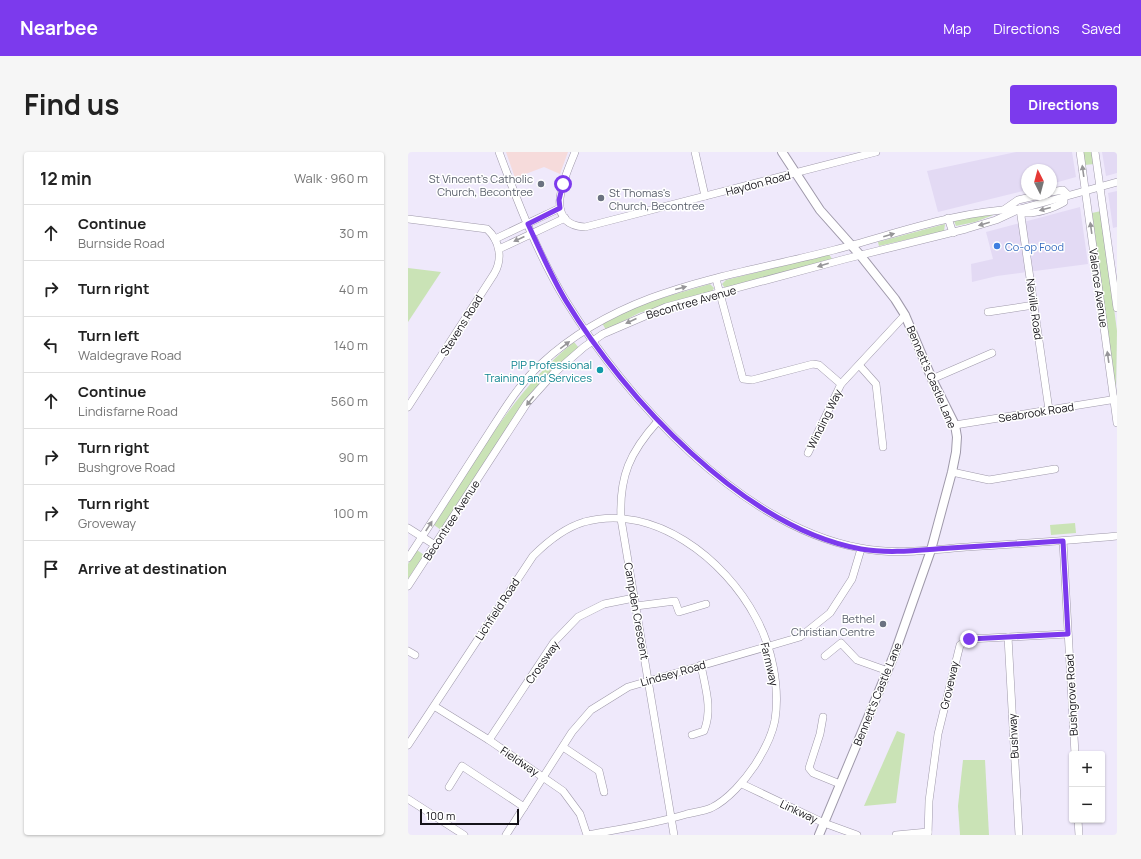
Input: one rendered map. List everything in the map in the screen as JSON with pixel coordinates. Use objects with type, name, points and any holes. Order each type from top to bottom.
[{"type":"main road","name":"Bennett's Castle Lane","points":[[782,152],[820,210],[860,255],[895,299],[905,315],[932,379],[955,425],[956,452],[931,550],[888,671],[819,835]]},
{"type":"street","points":[[499,152],[532,233],[566,300],[586,330],[638,399],[658,421],[687,449],[732,487],[765,510],[794,527],[829,541],[861,549],[882,551],[931,550],[1117,536]]},
{"type":"street","points":[[408,219],[487,228],[499,249],[565,218],[560,208],[560,192],[575,152]]},
{"type":"street","points":[[695,152],[705,196]]},
{"type":"street","name":"Haydon Road","points":[[565,218],[570,224],[585,227],[876,152]]},
{"type":"street","name":"Valence Avenue","points":[[1080,152],[1115,399],[1117,423]]},
{"type":"street","name":"Valence Avenue","points":[[1095,152],[1117,308]]},
{"type":"street","name":"Becontree Avenue","points":[[408,558],[515,394],[541,364],[586,330],[648,298],[716,279],[851,245],[948,218],[969,213],[1020,208],[1117,182]]},
{"type":"street","name":"Becontree Avenue","points":[[1057,191],[1063,190],[1066,196]]},
{"type":"street","name":"Becontree Avenue","points":[[1005,209],[1021,199]]},
{"type":"street","points":[[494,240],[560,208]]},
{"type":"street","name":"Becontree Avenue","points":[[408,586],[527,404],[553,374],[594,340],[633,320],[666,307],[860,255],[953,233],[996,220],[1020,208]]},
{"type":"street","name":"Neville Road","points":[[1020,208],[1049,410]]},
{"type":"street","points":[[948,218],[953,233]]},
{"type":"street","name":"Stevens Road","points":[[408,407],[498,268],[500,262],[499,249]]},
{"type":"street","name":"Winding Way","points":[[716,279],[743,379],[752,380],[813,364],[819,365],[841,384]]},
{"type":"street","points":[[988,312],[1034,305]]},
{"type":"street","name":"Winding Way","points":[[808,453],[841,384],[860,366],[905,315]]},
{"type":"street","points":[[932,379],[992,353]]},
{"type":"street","points":[[860,366],[876,384],[883,447]]},
{"type":"street","name":"Seabrook Road","points":[[955,425],[1115,399]]},
{"type":"street","name":"Campden Crescent","points":[[658,421],[636,446],[629,460],[622,484],[621,519],[674,835]]},
{"type":"street","points":[[952,472],[989,480],[1055,469]]},
{"type":"street","name":"Lichfield Road","points":[[408,745],[533,556],[546,542],[570,528],[601,519],[621,519]]},
{"type":"street","name":"Farmway","points":[[587,835],[672,819],[712,807],[742,784],[763,752],[775,721],[776,686],[768,648],[756,619],[742,594],[711,562],[678,538],[662,529],[642,522],[621,519]]},
{"type":"street","points":[[408,528],[435,545]]},
{"type":"street","name":"Bushgrove Road","points":[[1063,541],[1074,751]]},
{"type":"street","name":"Lindsey Road","points":[[506,835],[572,732],[591,710],[628,686],[768,648],[800,637],[830,613],[852,579],[861,549]]},
{"type":"street","name":"Crossway","points":[[489,740],[554,642],[578,617],[604,604],[634,598]]},
{"type":"street","points":[[636,606],[675,601],[679,612],[706,604]]},
{"type":"street","name":"Groveway","points":[[928,833],[929,801],[938,734],[960,645],[969,639],[1068,634]]},
{"type":"street","name":"Bushway","points":[[1008,637],[1019,835]]},
{"type":"street","points":[[824,656],[841,643],[857,660],[888,671]]},
{"type":"street","points":[[408,650],[415,655]]},
{"type":"street","points":[[692,735],[704,731],[707,724],[709,706],[701,665]]},
{"type":"street","name":"Fieldway","points":[[434,706],[489,740],[563,791],[580,814],[587,835]]},
{"type":"street","points":[[823,717],[820,734],[809,768],[813,773],[840,784]]},
{"type":"street","points":[[563,747],[599,771],[604,792]]},
{"type":"street","points":[[448,787],[462,766],[524,807]]},
{"type":"street","name":"Linkway","points":[[742,784],[824,823],[857,835]]},
{"type":"street","points":[[408,799],[464,835]]},
{"type":"street","points":[[1078,823],[1079,835]]},
{"type":"street","points":[[896,835],[928,833]]},
{"type":"shaded area","points":[[506,152],[568,152],[560,174],[544,167],[515,178]]},
{"type":"shaded area","points":[[1016,152],[1072,152],[1076,177],[1057,182],[1057,164],[1021,164],[1021,191],[938,212],[927,171]]},
{"type":"shaded area","points":[[1102,152],[1117,152],[1117,173],[1106,176]]},
{"type":"shaded area","points":[[1117,191],[1117,227],[1113,228],[1108,193]]},
{"type":"shaded area","points":[[1080,207],[1088,264],[997,276],[972,282],[971,264],[993,259],[986,232]]},
{"type":"green space","points":[[1083,152],[1092,152],[1094,164],[1085,165]]},
{"type":"green space","points":[[1101,211],[1117,331],[1116,392],[1092,213]]},
{"type":"green space","points":[[996,214],[975,222],[956,226],[954,221],[973,215]]},
{"type":"green space","points":[[945,224],[944,231],[879,246],[878,242]]},
{"type":"green space","points":[[829,254],[832,259],[725,288],[722,284],[726,280]]},
{"type":"green space","points":[[408,268],[441,272],[408,322]]},
{"type":"green space","points":[[710,284],[714,288],[712,292],[639,313],[606,330],[602,323],[634,306]]},
{"type":"green space","points":[[574,342],[579,348],[531,393],[441,530],[434,525],[514,404],[552,361]]},
{"type":"green space","points":[[1075,523],[1076,533],[1051,535],[1050,525]]},
{"type":"green space","points":[[417,550],[424,555],[408,579],[408,564]]},
{"type":"green space","points":[[897,731],[905,734],[896,803],[864,806]]},
{"type":"green space","points":[[963,760],[985,760],[989,835],[960,835],[958,806]]},
{"type":"place","name":"St Vincent's Catholic Church, Becontree","points":[[541,184]]},
{"type":"place","name":"St Thomas's Church, Becontree","points":[[601,198]]},
{"type":"place","name":"Co-op Food","points":[[997,246]]},
{"type":"place","name":"PIP Professional Training and Services","points":[[600,370]]},
{"type":"place","name":"Bethel Christian Centre","points":[[883,624]]},
{"type":"route","points":[[563,184],[560,192],[560,208],[528,224],[566,300],[583,326],[638,399],[687,449],[732,487],[765,510],[794,527],[829,541],[861,549],[907,551],[1063,541],[1068,634],[969,639]]}]
